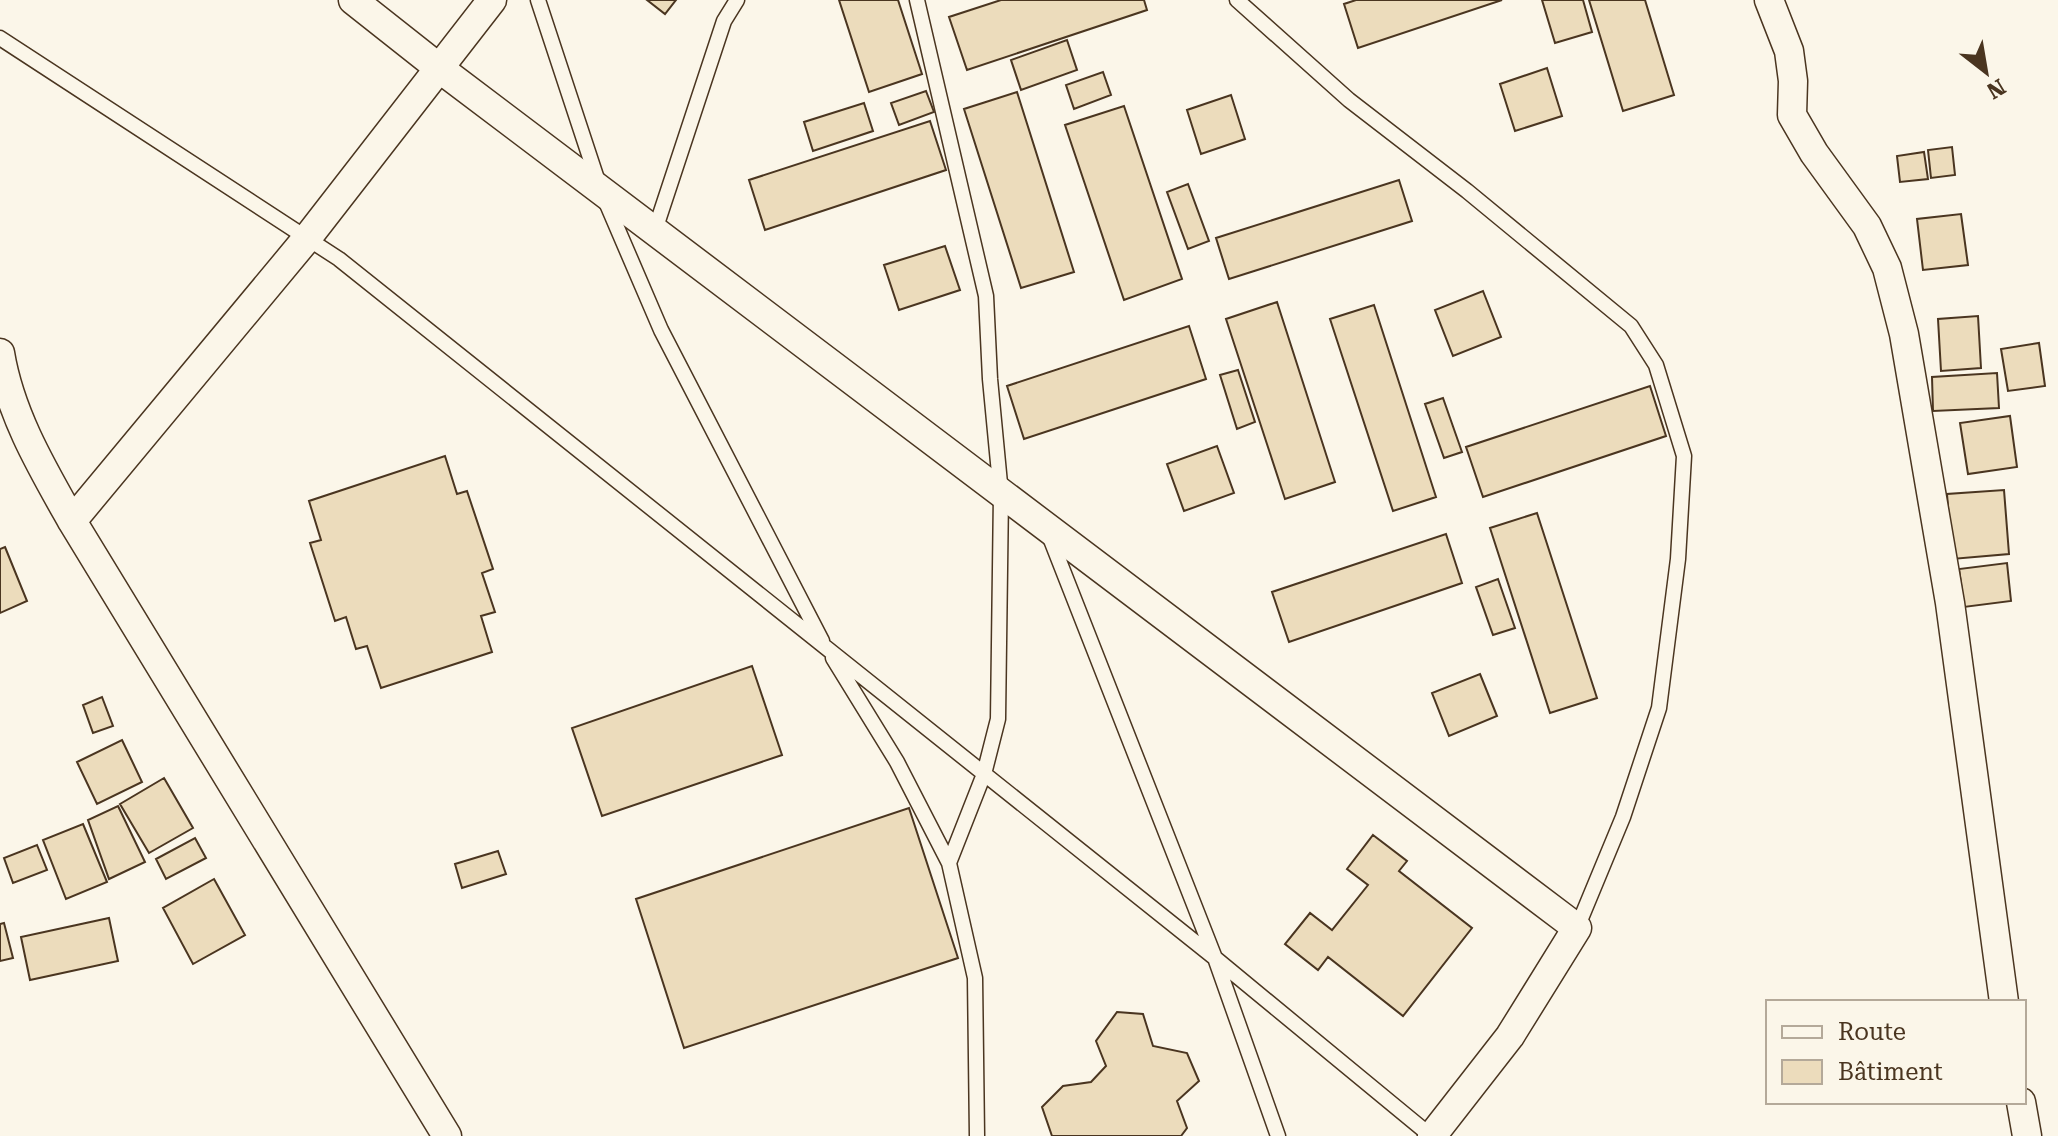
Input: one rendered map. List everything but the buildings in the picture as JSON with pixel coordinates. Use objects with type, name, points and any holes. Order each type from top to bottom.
[{"type":"street","points":[[353,0],[1577,928],[1510,1036],[1431,1136]]},
{"type":"street","points":[[72,521],[308,237],[492,0]]},
{"type":"street","points":[[1769,0],[1789,51],[1793,81],[1792,115],[1814,153],[1867,226],[1887,268],[1904,334],[1950,603],[2004,1000]]},
{"type":"street","points":[[0,353],[29,446],[447,1136]]},
{"type":"street","points":[[2021,1104],[2027,1136]]},
{"type":"lane","points":[[538,0],[600,188],[661,330],[826,647],[897,762],[949,863],[975,978],[977,1136]]},
{"type":"lane","points":[[655,230],[724,21],[737,0]]},
{"type":"lane","points":[[917,0],[986,296],[1001,494],[998,719],[984,774],[949,863]]},
{"type":"lane","points":[[1237,0],[1349,100],[1467,191],[1631,326],[1656,365],[1684,456],[1678,559],[1659,708],[1623,817],[1577,928]]},
{"type":"lane","points":[[0,38],[308,237],[1215,958],[1431,1136]]},
{"type":"lane","points":[[1046,528],[1215,958],[1278,1136]]}]
